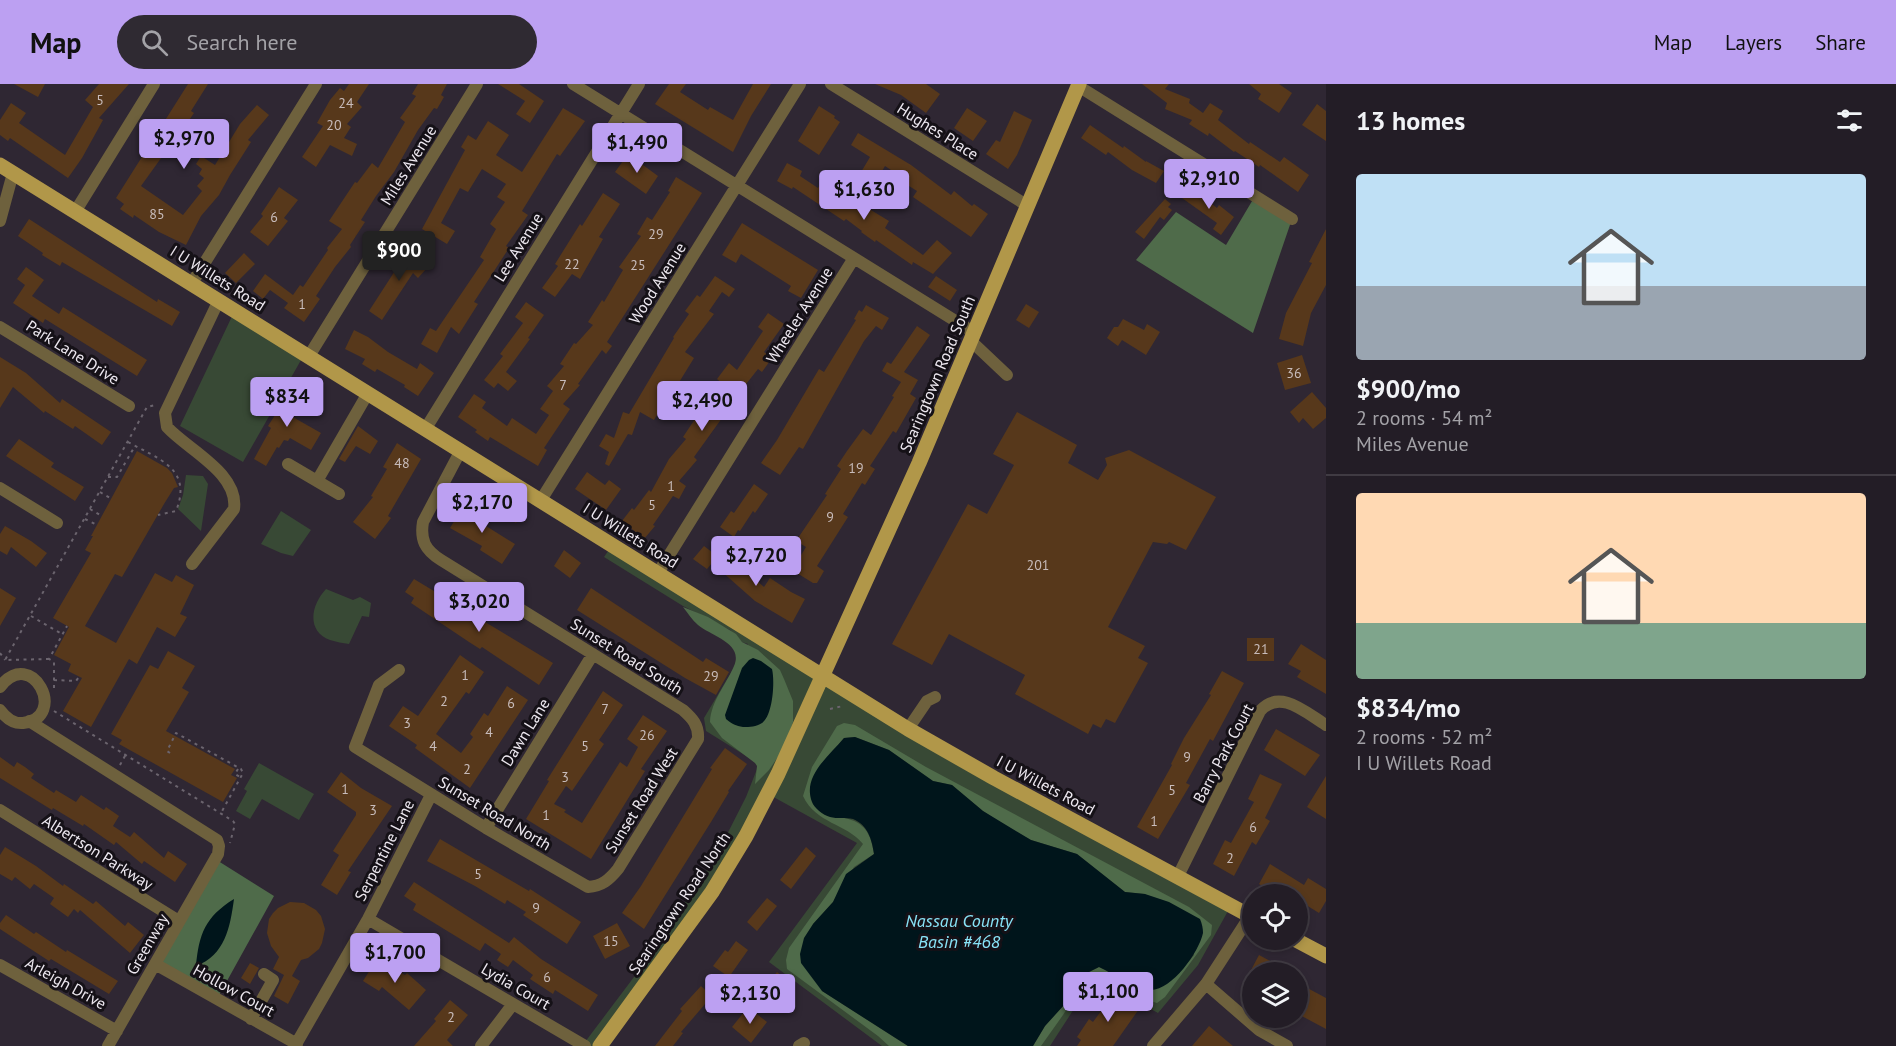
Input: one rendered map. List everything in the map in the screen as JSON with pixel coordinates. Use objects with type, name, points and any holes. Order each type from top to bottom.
[{"type":"main road","name":"Searingtown Road South","points":[[822,675],[919,463],[1079,85]]},
{"type":"main road","name":"I U Willets Road","points":[[6,169],[908,729],[994,778],[1242,911]]},
{"type":"main road","name":"Searingtown Road North","points":[[600,1046],[670,952],[729,866],[778,774],[822,675]]},
{"type":"main road","points":[[1308,946],[1326,956]]},
{"type":"street","points":[[75,212],[154,84]]},
{"type":"street","points":[[192,283],[316,84]]},
{"type":"street","name":"Miles Avenue","points":[[309,356],[477,84]]},
{"type":"street","points":[[573,84],[854,258],[973,337],[1007,375]]},
{"type":"street","name":"Lee Avenue","points":[[426,428],[639,84]]},
{"type":"street","name":"Wood Avenue","points":[[541,500],[800,84]]},
{"type":"street","name":"Hughes Place","points":[[831,84],[1028,206]]},
{"type":"street","points":[[1079,85],[1292,219]]},
{"type":"street","points":[[0,221],[6,169]]},
{"type":"street","name":"Wheeler Avenue","points":[[658,573],[854,258]]},
{"type":"street","points":[[192,564],[234,510],[235,501],[233,492],[214,468],[167,427],[165,414],[169,401],[219,300]]},
{"type":"street","name":"Park Lane Drive","points":[[0,327],[129,406]]},
{"type":"street","points":[[317,481],[368,393]]},
{"type":"street","name":"Sunset Road South","points":[[461,450],[423,522],[421,533],[423,542],[435,556],[683,710],[698,727],[698,739],[693,748]]},
{"type":"street","points":[[288,464],[339,494]]},
{"type":"street","points":[[0,488],[57,523]]},
{"type":"street","name":"Dawn Lane","points":[[486,828],[593,654]]},
{"type":"street","name":"Sunset Road North","points":[[399,670],[380,686],[355,747],[431,795],[588,887],[598,886],[609,880],[618,869]]},
{"type":"street","points":[[0,687],[6,680],[20,675],[28,676],[41,685],[45,700],[40,714],[29,721],[18,723],[10,721],[0,710]]},
{"type":"street","points":[[908,729],[927,701],[935,697]]},
{"type":"street","name":"Barry Park Court","points":[[1178,876],[1264,706],[1273,702],[1288,702],[1326,725]]},
{"type":"street","name":"Greenway","points":[[29,721],[217,840],[219,846],[215,859],[108,1046]]},
{"type":"street","name":"Sunset Road West","points":[[618,869],[693,748]]},
{"type":"street","name":"Serpentine Lane","points":[[296,1045],[368,918],[431,795]]},
{"type":"street","name":"Albertson Parkway","points":[[0,810],[179,921]]},
{"type":"street","name":"Lydia Court","points":[[368,918],[585,1046]]},
{"type":"street","points":[[1154,1046],[1206,984],[1242,930]]},
{"type":"street","name":"Hollow Court","points":[[155,964],[296,1045]]},
{"type":"street","name":"Arleigh Drive","points":[[0,965],[117,1031]]},
{"type":"street","points":[[251,1019],[273,980],[264,974]]},
{"type":"street","points":[[1206,984],[1259,1030],[1287,1046]]},
{"type":"street","points":[[481,1046],[513,1004]]},
{"type":"path","points":[[5,660],[147,407],[169,401]]},
{"type":"path","points":[[128,442],[175,471],[180,482],[181,499],[176,511],[158,515]]},
{"type":"path","points":[[108,477],[117,477],[125,467],[135,446]]},
{"type":"path","points":[[100,492],[112,499]]},
{"type":"path","points":[[90,509],[102,516]]},
{"type":"path","points":[[85,519],[97,525]]},
{"type":"path","points":[[31,616],[62,634]]},
{"type":"path","points":[[49,659],[67,626]]},
{"type":"path","points":[[0,653],[5,660]]},
{"type":"path","points":[[5,660],[49,659],[54,662],[54,690]]},
{"type":"path","points":[[54,680],[76,681],[79,677]]},
{"type":"path","points":[[830,709],[843,706]]},
{"type":"path","points":[[53,710],[221,813],[235,824],[230,846]]},
{"type":"path","points":[[170,753],[167,751],[176,733],[239,768],[243,773],[221,813]]},
{"type":"path","points":[[239,768],[235,774],[240,777]]},
{"type":"green space","points":[[1255,196],[1292,219],[1253,333],[1136,260],[1176,212],[1226,245]]},
{"type":"green space","points":[[235,310],[305,353],[243,462],[180,426]]},
{"type":"green space","points":[[186,475],[203,476],[208,484],[201,531],[178,509]]},
{"type":"green space","points":[[281,511],[311,530],[293,556],[261,544]]},
{"type":"green space","name":"Nassau County Basin #468","points":[[611,547],[1228,911],[1198,965],[1158,1013],[1094,978],[1050,1046],[882,1046],[769,962],[857,843],[768,794],[602,1046],[582,1046],[634,977],[714,860],[746,797],[759,764],[706,731],[704,718],[748,644],[742,642],[730,630],[683,606],[604,557]]},
{"type":"green space","points":[[326,589],[353,600],[360,597],[371,603],[369,617],[362,616],[349,644],[332,641],[322,636],[314,624],[314,610]]},
{"type":"green space","points":[[683,607],[708,617],[736,634],[742,642],[758,650],[780,670],[793,701],[793,722],[784,748],[769,770],[755,784],[757,766],[755,763],[722,738],[710,722],[716,700],[734,666],[736,658],[734,651],[725,641],[698,625]]},
{"type":"green space","points":[[844,723],[855,725],[926,767],[1189,907],[1212,925],[1211,935],[1165,997],[1157,1003],[1094,973],[1085,981],[1041,1046],[1033,1046],[1045,1026],[1064,1005],[1087,973],[1099,967],[1130,983],[1151,989],[1160,987],[1169,981],[1194,955],[1145,894],[1125,892],[1077,854],[1031,840],[1007,827],[983,811],[952,785],[933,781],[889,750],[855,737],[844,738],[833,751],[844,818],[857,822],[866,830],[874,854],[854,867],[833,902],[813,924],[822,991],[908,1046],[889,1046],[787,969],[786,960],[789,948],[863,844],[856,837],[815,812],[803,796],[812,767],[837,726]]},
{"type":"green space","points":[[259,763],[314,794],[299,820],[262,799],[250,819],[236,811],[247,791],[244,789]]},
{"type":"green space","points":[[215,859],[274,896],[217,999],[155,964]]},
{"type":"water","points":[[753,658],[772,669],[772,698],[769,713],[762,723],[743,727],[730,722],[725,715],[742,668]]},
{"type":"water","name":"Nassau County Basin #468","points":[[855,737],[889,750],[933,781],[952,785],[983,811],[1031,840],[1077,854],[1125,892],[1145,894],[1169,902],[1200,919],[1203,933],[1196,950],[1176,977],[1167,984],[1151,990],[1131,985],[1099,967],[1087,973],[1064,1005],[1045,1026],[1033,1046],[908,1046],[822,991],[801,963],[800,954],[804,938],[833,902],[846,874],[874,854],[872,843],[862,825],[850,818],[830,817],[822,813],[812,802],[810,793],[814,775],[825,759],[844,738]]},
{"type":"water","points":[[234,899],[228,930],[220,948],[206,961],[196,966],[205,927],[216,913]]},
{"type":"building","points":[[14,84],[45,84],[38,97]]},
{"type":"building","points":[[99,84],[129,84],[99,118],[103,120],[68,178],[10,138],[8,141],[0,135],[0,120],[11,103],[26,113],[19,123],[65,155],[93,107],[85,100]]},
{"type":"building","points":[[188,84],[208,84],[191,111],[194,113],[176,139],[180,141],[171,158],[164,154],[141,186],[183,215],[202,191],[197,186],[204,178],[199,174],[202,169],[196,164],[201,156],[215,165],[240,124],[257,105],[269,115],[248,140],[251,142],[219,195],[201,216],[186,245],[159,232],[134,215],[133,218],[120,209],[124,204],[116,198]]},
{"type":"building","points":[[349,84],[369,84],[357,102],[362,107],[347,124],[351,127],[344,138],[357,144],[352,156],[330,145],[316,167],[302,157],[323,126],[317,123],[330,100],[340,88],[344,91]]},
{"type":"building","points":[[418,84],[447,84],[441,95],[444,97],[437,109],[434,108],[418,130],[394,172],[361,220],[365,222],[350,245],[351,247],[316,296],[320,299],[304,322],[284,308],[288,303],[270,290],[263,299],[253,291],[265,274],[293,295],[300,285],[303,287],[328,250],[327,248],[342,229],[329,221],[355,182],[357,183],[372,163],[378,168],[405,122],[400,118],[416,96],[412,94]]},
{"type":"building","points":[[498,84],[519,84],[544,101],[530,123],[516,114],[525,101]]},
{"type":"building","points":[[669,84],[686,84],[680,92],[708,110],[710,107],[733,120],[753,84],[771,84],[751,116],[733,152],[655,104]]},
{"type":"building","points":[[875,84],[926,84],[940,94],[926,113],[901,95]]},
{"type":"building","points":[[1142,84],[1169,84],[1165,89],[1190,99],[1189,103],[1203,113],[1210,103],[1223,111],[1218,120],[1249,144],[1250,142],[1280,162],[1284,157],[1309,175],[1298,192],[1260,165],[1259,167],[1234,152],[1209,133],[1208,136],[1189,124],[1192,120],[1165,109],[1167,103]]},
{"type":"building","points":[[1249,84],[1279,84],[1292,93],[1279,113],[1258,99],[1261,94]]},
{"type":"building","points":[[1317,104],[1326,111],[1326,141],[1302,125]]},
{"type":"building","points":[[819,106],[840,122],[819,155],[798,141]]},
{"type":"building","points":[[563,108],[585,121],[560,156],[557,154],[522,211],[528,215],[506,246],[509,248],[474,302],[478,304],[459,334],[451,327],[437,353],[421,344],[430,328],[436,331],[484,260],[480,257],[496,229],[490,224],[505,202],[497,197],[506,184],[482,169],[468,192],[460,188],[441,223],[455,231],[447,244],[422,229],[465,150],[461,147],[468,135],[476,140],[488,121],[509,135],[496,155],[522,172]]},
{"type":"building","points":[[967,108],[987,121],[973,141],[954,128]]},
{"type":"building","points":[[1014,111],[1032,120],[1017,155],[1008,169],[986,154],[996,140],[1000,142]]},
{"type":"building","points":[[1090,125],[1123,148],[1124,146],[1146,162],[1164,171],[1156,183],[1132,170],[1108,152],[1106,155],[1081,138]]},
{"type":"building","points":[[858,133],[911,165],[951,195],[954,191],[972,206],[974,204],[988,214],[971,237],[913,197],[917,191],[901,181],[903,178],[885,166],[872,188],[857,179],[870,157],[851,145]]},
{"type":"building","points":[[628,154],[658,176],[646,194],[615,172]]},
{"type":"building","points":[[787,163],[802,171],[800,176],[818,188],[821,183],[860,207],[861,204],[889,221],[885,228],[923,255],[937,240],[952,253],[933,274],[913,262],[912,265],[876,240],[875,242],[846,219],[844,221],[793,187],[792,189],[777,181]]},
{"type":"building","points":[[676,177],[702,193],[607,342],[612,346],[606,354],[602,350],[578,384],[580,385],[563,404],[570,409],[544,448],[547,450],[538,466],[490,437],[488,441],[475,432],[477,430],[458,417],[474,394],[486,402],[482,408],[507,426],[512,418],[536,434],[549,415],[540,409],[553,391],[547,386],[564,366],[560,364],[574,343],[576,344],[593,325],[588,322],[602,300],[604,302],[623,270],[619,267],[641,236],[637,234],[647,217],[652,220],[670,192],[668,191]]},
{"type":"building","points":[[279,187],[298,200],[284,218],[288,221],[268,246],[250,232],[263,216],[261,214]]},
{"type":"building","points":[[1191,187],[1217,208],[1219,205],[1234,217],[1221,235],[1213,229],[1217,223],[1182,198]]},
{"type":"building","points":[[603,193],[620,204],[599,237],[603,239],[580,279],[572,274],[555,297],[542,288],[558,266],[555,264],[580,224],[582,226]]},
{"type":"building","points":[[1165,199],[1171,204],[1168,207],[1172,210],[1164,220],[1160,217],[1144,239],[1135,232]]},
{"type":"building","points":[[29,219],[157,302],[158,299],[180,312],[172,326],[62,262],[60,266],[42,255],[43,253],[18,236]]},
{"type":"building","points":[[742,223],[818,270],[801,298],[788,291],[791,286],[741,254],[736,263],[722,255]]},
{"type":"building","points":[[1326,229],[1326,285],[1311,313],[1303,346],[1279,339],[1286,313],[1312,263],[1309,262]]},
{"type":"building","points":[[416,247],[429,259],[423,264],[427,268],[418,278],[413,273],[382,320],[369,311],[400,263]]},
{"type":"building","points":[[244,253],[255,264],[236,283],[225,273]]},
{"type":"building","points":[[26,267],[44,280],[32,296],[59,314],[63,307],[147,360],[137,376],[45,319],[43,323],[13,303],[25,285],[17,279]]},
{"type":"building","points":[[715,276],[735,289],[729,297],[722,292],[709,311],[714,314],[685,352],[694,358],[654,420],[640,412],[632,435],[628,434],[609,466],[605,464],[609,452],[599,446],[606,434],[614,438],[623,412],[629,414],[673,337],[689,314],[685,311],[697,295],[700,297]]},
{"type":"building","points":[[936,276],[957,290],[950,301],[928,287]]},
{"type":"building","points":[[526,302],[544,315],[506,372],[517,381],[508,391],[498,383],[494,388],[484,380],[503,356],[500,354],[523,323],[515,317]]},
{"type":"building","points":[[1026,304],[1039,312],[1029,328],[1016,320]]},
{"type":"building","points":[[866,305],[889,318],[882,330],[876,326],[864,341],[803,449],[799,447],[780,475],[761,463],[819,369],[824,372],[856,320],[854,319],[859,310],[862,312]]},
{"type":"building","points":[[768,313],[784,324],[764,352],[772,358],[762,372],[758,369],[732,402],[735,404],[723,420],[722,418],[694,457],[697,460],[679,481],[686,486],[679,499],[673,496],[653,525],[655,526],[644,539],[622,521],[632,508],[634,510],[649,490],[651,492],[669,459],[686,439],[683,437],[699,413],[701,415],[724,385],[717,379],[729,363],[737,370],[763,331],[758,327]]},
{"type":"building","points":[[1123,319],[1144,330],[1147,324],[1160,332],[1146,355],[1122,340],[1118,346],[1107,338]]},
{"type":"building","points":[[917,326],[930,335],[904,372],[918,380],[910,394],[916,398],[896,433],[893,431],[870,466],[875,469],[865,485],[862,483],[843,514],[848,517],[817,566],[824,571],[817,583],[813,583],[792,570],[806,547],[796,541],[827,495],[825,494],[841,469],[837,466],[847,451],[863,429],[871,435],[894,397],[892,396],[901,382],[882,371],[887,362],[891,364]]},
{"type":"building","points":[[354,330],[417,369],[420,363],[434,373],[418,396],[404,387],[405,385],[377,369],[375,372],[362,364],[365,359],[345,349]]},
{"type":"building","points":[[1302,355],[1311,383],[1285,390],[1277,363]]},
{"type":"building","points":[[0,357],[26,373],[60,403],[62,399],[111,432],[102,445],[75,426],[73,429],[45,411],[44,413],[13,387],[0,408]]},
{"type":"building","points":[[289,385],[304,394],[291,416],[321,433],[311,450],[290,438],[288,441],[284,440],[266,466],[254,459],[271,428],[268,426]]},
{"type":"building","points":[[1312,392],[1326,408],[1326,418],[1313,429],[1303,418],[1299,423],[1290,412]]},
{"type":"building","points":[[1017,412],[1077,445],[1068,463],[1098,480],[1107,465],[1105,458],[1129,450],[1216,497],[1186,550],[1169,542],[1167,544],[1153,542],[1108,627],[1145,646],[1138,658],[1148,663],[1115,723],[1106,719],[1101,728],[1093,724],[1088,734],[1015,694],[1025,675],[949,634],[932,665],[892,644],[968,504],[987,514],[1014,465],[993,454]]},
{"type":"building","points":[[358,426],[378,441],[370,454],[356,446],[345,462],[339,459]]},
{"type":"building","points":[[19,439],[54,463],[51,467],[84,487],[75,501],[6,456]]},
{"type":"building","points":[[397,443],[421,459],[388,516],[391,518],[375,539],[353,522],[373,497],[371,496],[387,469],[383,467]]},
{"type":"building","points":[[137,451],[167,468],[172,473],[178,487],[174,488],[164,504],[122,577],[115,574],[85,626],[116,643],[155,573],[172,582],[176,575],[194,585],[180,614],[187,617],[175,637],[157,627],[137,664],[129,659],[91,727],[63,711],[82,678],[68,671],[71,664],[54,655],[69,627],[53,618],[91,553],[85,550],[93,536],[91,536]]},
{"type":"building","points":[[587,472],[605,485],[609,480],[621,489],[606,510],[575,489]]},
{"type":"building","points":[[754,484],[768,494],[734,537],[720,527],[731,511],[734,513]]},
{"type":"building","points":[[464,505],[489,520],[486,526],[515,544],[502,564],[480,550],[482,546],[450,528]]},
{"type":"building","points":[[515,506],[523,512],[516,523],[507,517]]},
{"type":"building","points":[[5,526],[47,553],[36,567],[11,547],[7,555],[0,551],[0,534]]},
{"type":"building","points":[[704,546],[734,569],[738,564],[764,587],[770,578],[805,599],[792,623],[755,601],[712,563],[707,569],[693,559]]},
{"type":"building","points":[[564,550],[581,563],[570,578],[554,566]]},
{"type":"building","points":[[414,579],[553,663],[539,685],[411,603],[414,598],[405,592]]},
{"type":"building","points":[[0,588],[16,598],[0,626]]},
{"type":"building","points":[[591,588],[703,662],[706,658],[729,672],[716,695],[577,610]]},
{"type":"building","points":[[1247,638],[1274,638],[1274,661],[1247,661]]},
{"type":"building","points":[[1301,644],[1326,660],[1326,694],[1297,677],[1301,671],[1288,664]]},
{"type":"building","points":[[168,651],[195,666],[182,688],[189,692],[166,731],[235,769],[231,775],[237,778],[223,802],[119,744],[122,740],[111,734],[150,665],[158,669]]},
{"type":"building","points":[[460,655],[484,672],[469,694],[466,692],[436,734],[461,753],[473,737],[470,734],[484,713],[488,716],[507,686],[528,700],[470,788],[415,748],[417,745],[389,726],[403,706],[418,716]]},
{"type":"building","points":[[1222,671],[1244,683],[1213,741],[1210,739],[1186,783],[1190,785],[1158,839],[1137,827],[1172,765],[1184,738],[1211,695],[1209,694]]},
{"type":"building","points":[[603,691],[623,705],[599,740],[604,744],[572,791],[566,786],[554,804],[566,810],[564,812],[582,823],[620,762],[627,767],[638,747],[627,739],[643,715],[667,731],[641,769],[645,771],[591,859],[526,819],[549,781],[547,780]]},
{"type":"building","points":[[1276,729],[1320,755],[1305,776],[1264,750]]},
{"type":"building","points":[[725,748],[747,764],[728,791],[644,929],[622,913],[641,886],[712,769],[710,768]]},
{"type":"building","points":[[0,757],[14,767],[17,762],[25,767],[34,774],[31,778],[54,793],[56,790],[76,802],[81,795],[104,810],[106,807],[119,816],[113,826],[130,837],[134,832],[164,858],[168,851],[187,864],[175,882],[144,861],[142,864],[116,842],[114,845],[84,824],[83,826],[53,808],[52,810],[0,778]]},
{"type":"building","points":[[341,772],[361,788],[392,806],[348,871],[351,872],[337,895],[321,885],[339,855],[333,851],[356,815],[356,812],[327,792]]},
{"type":"building","points":[[1260,774],[1282,784],[1265,818],[1270,821],[1256,845],[1252,842],[1234,876],[1213,864],[1225,840],[1231,843],[1254,802],[1248,799]]},
{"type":"building","points":[[1326,776],[1326,819],[1307,807]]},
{"type":"building","points":[[440,839],[529,891],[530,889],[581,922],[567,944],[523,915],[526,912],[507,900],[505,904],[427,861]]},
{"type":"building","points":[[5,847],[93,904],[96,901],[125,926],[128,922],[144,935],[130,953],[80,910],[78,913],[74,909],[68,917],[50,904],[54,898],[34,884],[30,889],[15,877],[12,881],[0,874],[0,855]]},
{"type":"building","points":[[806,847],[816,856],[791,889],[780,880]]},
{"type":"building","points":[[1270,864],[1302,884],[1259,884]]},
{"type":"building","points":[[1308,878],[1326,889],[1326,901],[1319,913],[1308,906],[1308,884],[1305,884]]},
{"type":"building","points":[[414,882],[509,943],[514,937],[541,959],[598,995],[588,1011],[555,990],[553,994],[530,979],[533,975],[513,960],[508,967],[497,960],[501,954],[485,943],[480,951],[413,910],[416,904],[404,896]]},
{"type":"building","points":[[767,898],[777,906],[757,931],[747,922]]},
{"type":"building","points":[[290,902],[304,903],[316,910],[321,916],[325,929],[319,949],[308,958],[301,960],[292,976],[300,981],[288,1004],[274,996],[284,975],[273,969],[279,957],[271,946],[267,933],[269,919],[273,913]]},
{"type":"building","points":[[6,915],[34,934],[36,932],[118,981],[109,994],[51,959],[49,961],[0,929],[0,923]]},
{"type":"building","points":[[617,923],[630,946],[605,959],[593,936]]},
{"type":"building","points":[[736,941],[748,950],[729,977],[713,966],[725,950],[728,952]]},
{"type":"building","points":[[1259,955],[1272,962],[1255,962]]},
{"type":"building","points":[[377,959],[405,975],[407,973],[426,990],[409,1010],[382,987],[379,991],[363,981]]},
{"type":"building","points":[[250,963],[259,968],[250,984],[241,978]]},
{"type":"building","points":[[777,972],[795,987],[779,1006],[761,991]]},
{"type":"building","points":[[701,986],[712,996],[681,1032],[683,1033],[673,1046],[655,1046],[682,1011],[680,1009]]},
{"type":"building","points":[[1308,988],[1326,998],[1326,1029],[1308,1019]]},
{"type":"building","points":[[1115,992],[1139,1009],[1113,1046],[1077,1046],[1081,1040],[1077,1037],[1089,1019],[1093,1022]]},
{"type":"building","points":[[450,1000],[468,1015],[447,1040],[453,1046],[414,1046],[436,1021],[434,1019]]},
{"type":"building","points":[[748,1007],[767,1022],[751,1043],[732,1027]]},
{"type":"building","points":[[1209,1026],[1233,1046],[1192,1046]]}]
